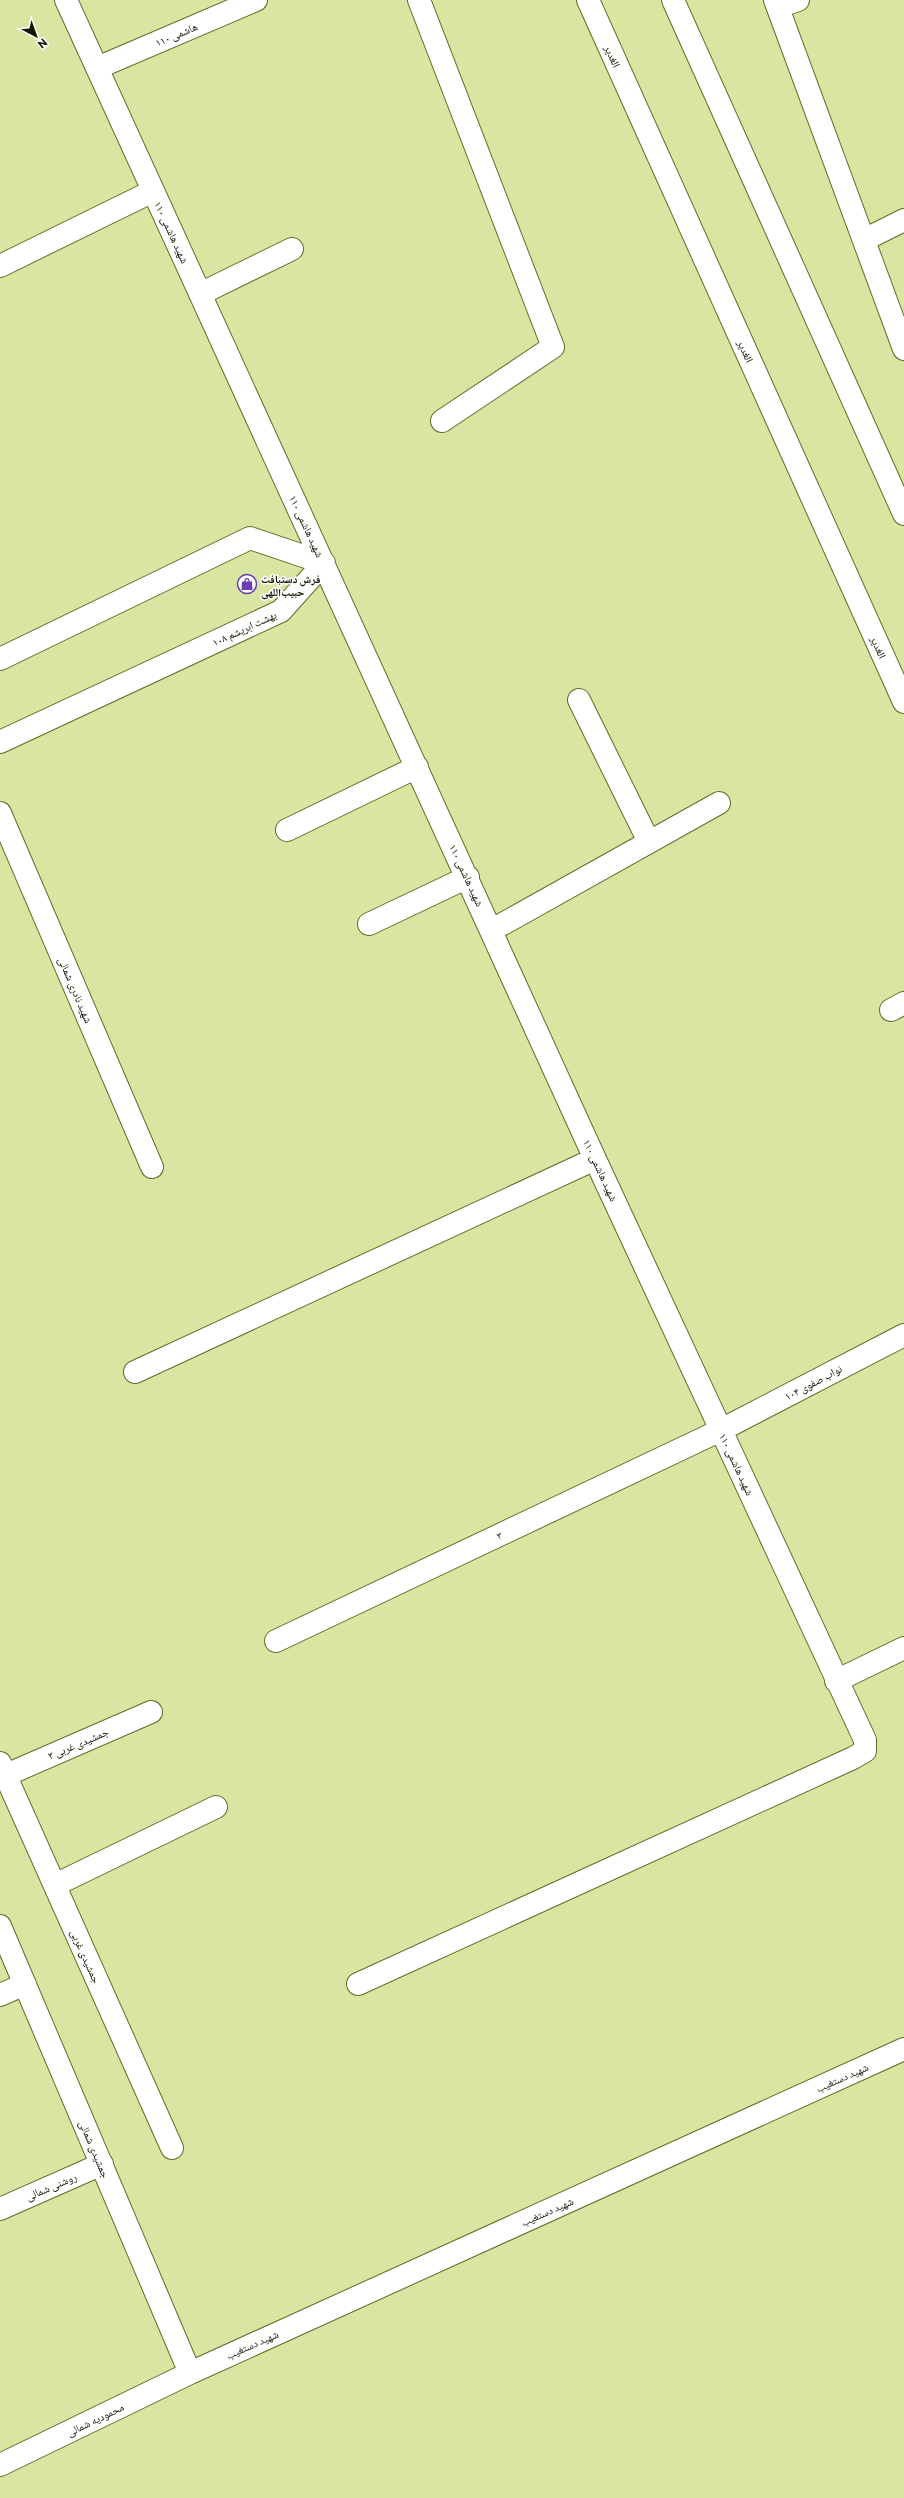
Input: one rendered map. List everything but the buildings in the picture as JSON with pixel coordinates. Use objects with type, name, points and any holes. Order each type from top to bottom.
[{"type":"street","name":"شهید هاشمی ۱۱۰","points":[[66,0],[468,877],[595,1159],[836,1681],[866,1740],[865,1751],[854,1758],[358,1984]]},
{"type":"street","name":"هاشمی ۱۱۰","points":[[97,68],[256,0]]},
{"type":"street","points":[[419,0],[553,347],[442,421]]},
{"type":"street","name":"الغدیر","points":[[588,0],[904,702]]},
{"type":"street","points":[[673,0],[904,514]]},
{"type":"street","points":[[798,0],[776,4],[902,340]]},
{"type":"street","points":[[0,266],[153,191]]},
{"type":"street","points":[[864,240],[904,220]]},
{"type":"street","points":[[200,294],[292,249]]},
{"type":"street","points":[[0,659],[250,538],[324,563]]},
{"type":"street","name":"بهشت ابریشم ۱۰۸","points":[[0,742],[281,611],[324,563]]},
{"type":"street","points":[[579,700],[649,842]]},
{"type":"street","points":[[287,830],[417,767]]},
{"type":"street","points":[[492,930],[719,803]]},
{"type":"street","name":"شهید نادری شمالی","points":[[0,813],[152,1167]]},
{"type":"street","points":[[369,924],[468,877]]},
{"type":"street","points":[[135,1372],[595,1159]]},
{"type":"street","name":"نواب صفوی ۱۰۴","points":[[721,1430],[904,1335]]},
{"type":"street","name":"۳","points":[[276,1641],[721,1430]]},
{"type":"street","points":[[836,1681],[904,1648]]},
{"type":"street","name":"جمشیدی غربی ۳","points":[[3,1769],[151,1712]]},
{"type":"street","name":"جمشیدی غربی","points":[[3,1769],[172,2148]]},
{"type":"street","points":[[55,1885],[216,1807]]},
{"type":"street","name":"جمشیدی شمالی","points":[[0,1926],[190,2373]]},
{"type":"street","points":[[0,1995],[25,1984]]},
{"type":"street","name":"شهید دستغیب","points":[[190,2373],[904,2049]]},
{"type":"street","name":"روشنی شمالی","points":[[0,2208],[102,2164]]},
{"type":"street","name":"محمودیه شمالی","points":[[0,2465],[190,2373]]},
{"type":"place","name":"فرش دستبافت حبیب‌اللهی","points":[[247,584]]}]
